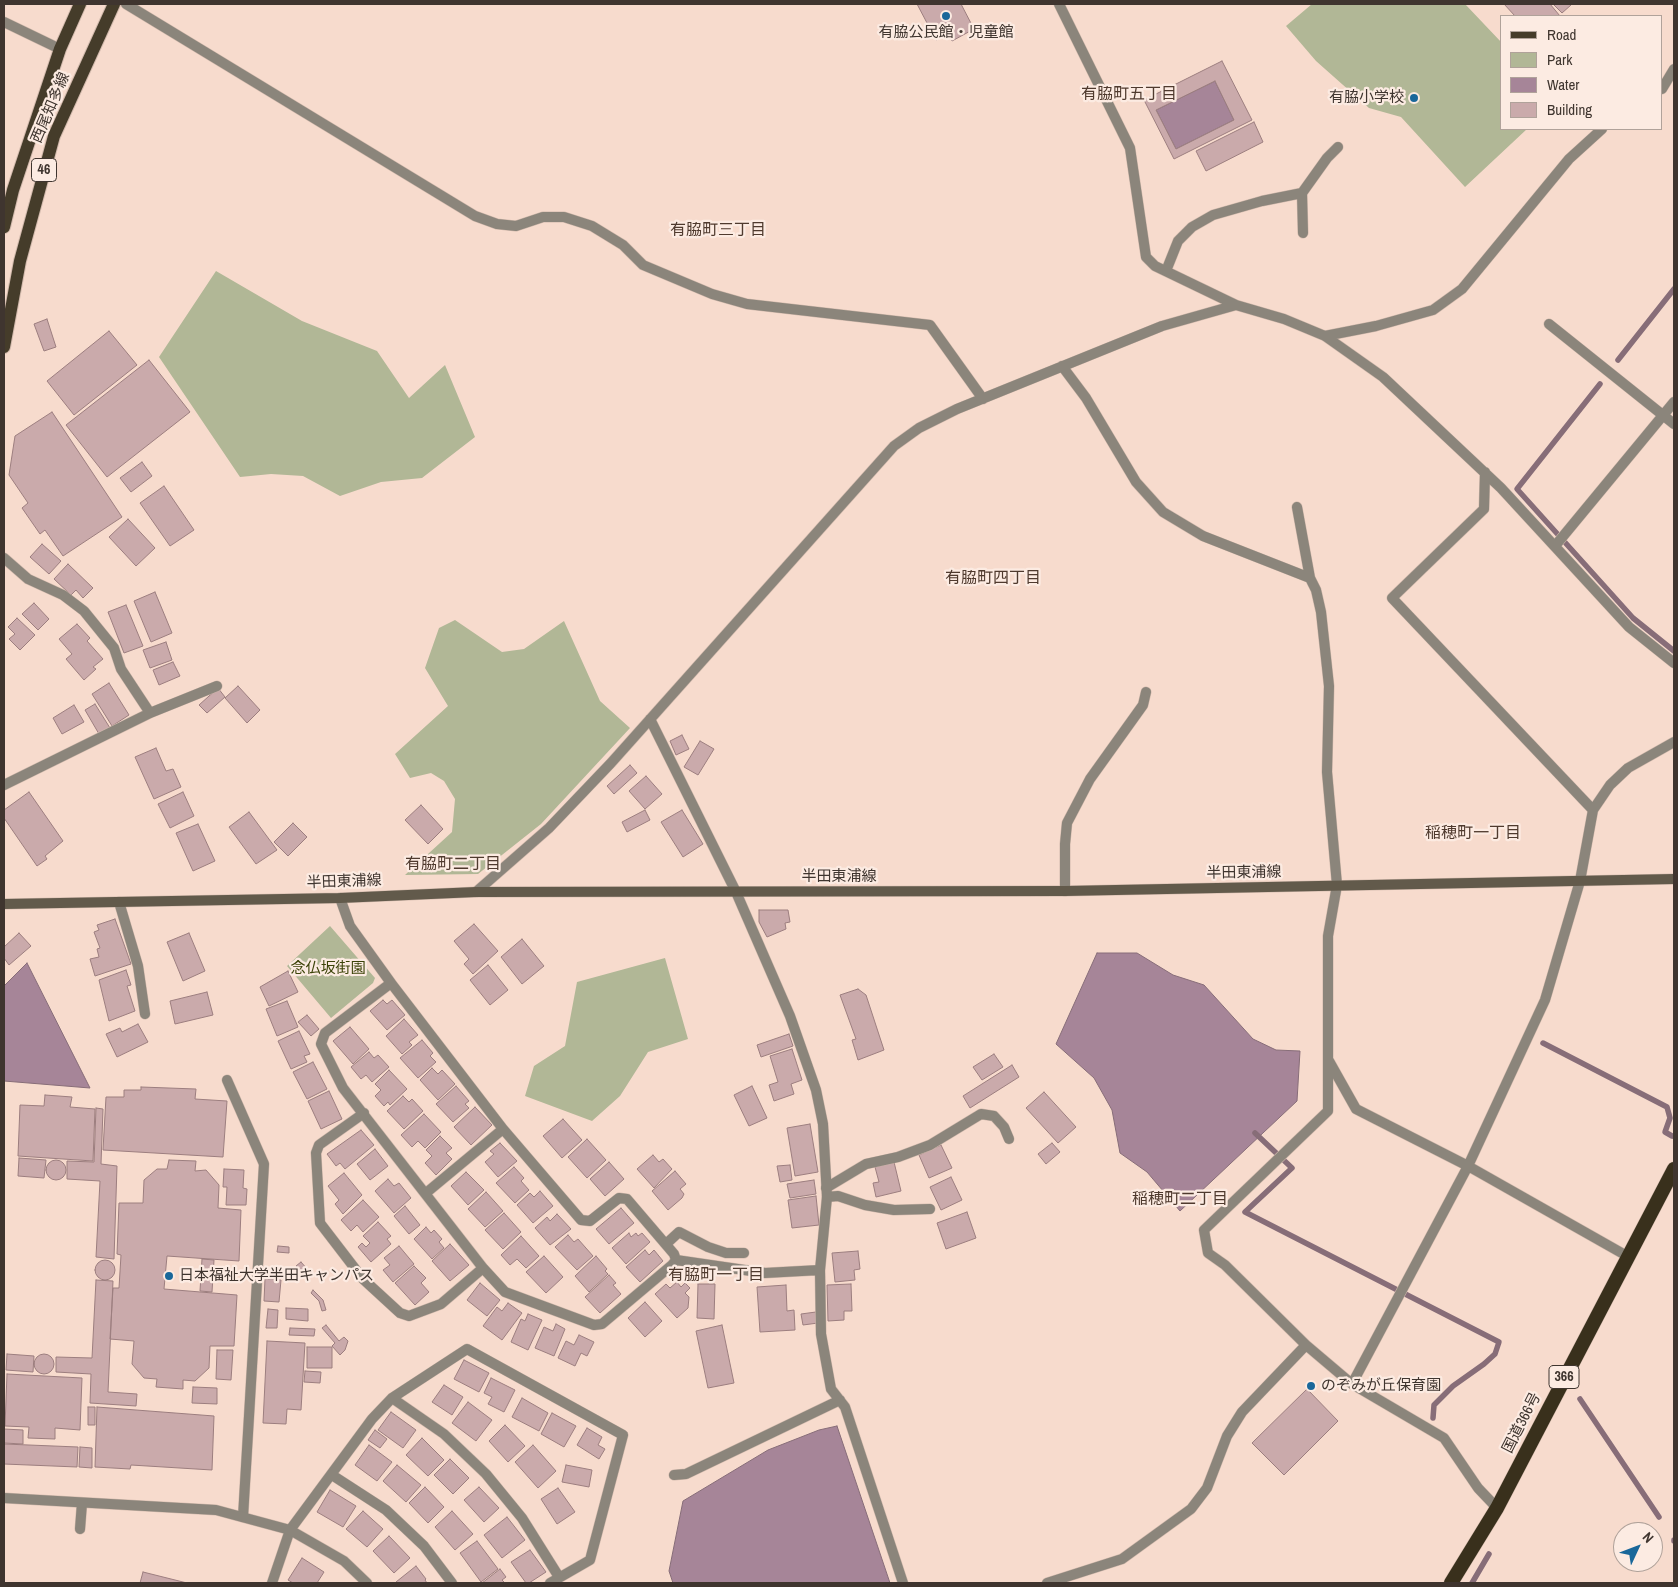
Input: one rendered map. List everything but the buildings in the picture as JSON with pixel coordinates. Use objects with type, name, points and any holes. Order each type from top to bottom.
[{"type":"highway","name":"国道366号","points":[[1451,1583],[1496,1508],[1627,1256],[1674,1170]]},
{"type":"main road","name":"西尾知多線","points":[[4,227],[13,190],[60,49],[80,4]]},
{"type":"main road","name":"西尾知多線","points":[[4,347],[20,261],[54,136],[114,4]]},
{"type":"main road","name":"半田東浦線","points":[[4,904],[340,898],[476,892],[1064,892],[1674,879]]},
{"type":"street","points":[[126,4],[475,216],[497,224],[516,226],[543,218],[564,217],[592,226],[623,245],[643,265],[712,294],[747,304],[930,325],[983,399]]},
{"type":"street","points":[[1059,4],[1130,148],[1146,257],[1155,266],[1236,305],[1284,319],[1325,336],[1399,390],[1485,472],[1556,546],[1629,628],[1674,663]]},
{"type":"street","points":[[4,22],[60,49]]},
{"type":"street","points":[[1663,87],[1674,69]]},
{"type":"street","points":[[1325,336],[1376,326],[1433,310],[1462,290],[1569,159],[1601,130]]},
{"type":"street","points":[[1304,233],[1302,193],[1322,164],[1338,147]]},
{"type":"street","points":[[1166,271],[1178,241],[1192,226],[1213,215],[1262,201],[1302,193]]},
{"type":"street","points":[[476,892],[549,828],[650,719],[894,446],[919,428],[1062,366],[1162,326],[1236,305]]},
{"type":"street","points":[[1549,324],[1674,424]]},
{"type":"street","points":[[1062,366],[1086,398],[1136,482],[1163,512],[1202,536],[1310,578]]},
{"type":"street","points":[[1556,546],[1674,402]]},
{"type":"street","points":[[1485,472],[1484,509],[1392,598],[1593,810]]},
{"type":"street","points":[[1297,507],[1310,578],[1316,590],[1321,612],[1329,686],[1327,772],[1337,886],[1328,936],[1328,1112],[1204,1230],[1208,1253],[1226,1265],[1306,1345],[1352,1384],[1444,1438],[1478,1488],[1496,1508]]},
{"type":"street","points":[[4,558],[28,579],[63,595],[84,611],[114,648],[121,669],[150,713]]},
{"type":"street","points":[[4,785],[150,713],[217,686]]},
{"type":"street","points":[[1064,892],[1067,823],[1090,779],[1143,705],[1146,692]]},
{"type":"street","points":[[650,719],[736,892],[790,1016],[816,1090],[823,1124],[827,1192],[820,1270],[821,1334],[831,1389],[845,1407],[903,1583]]},
{"type":"street","points":[[1352,1384],[1468,1166],[1545,1000],[1580,881],[1593,810],[1610,785],[1628,768],[1674,742]]},
{"type":"street","points":[[340,898],[350,926],[391,982],[503,1129],[581,1220],[590,1221],[619,1198],[627,1199],[666,1244],[676,1260]]},
{"type":"street","points":[[119,902],[138,966],[145,1014]]},
{"type":"street","points":[[391,982],[325,1033],[321,1044],[343,1088],[483,1268],[505,1292],[594,1326],[602,1324],[676,1260],[765,1273],[820,1270]]},
{"type":"street","points":[[1328,1060],[1356,1109],[1468,1166],[1627,1256]]},
{"type":"street","points":[[227,1080],[264,1164],[243,1517]]},
{"type":"street","points":[[364,1113],[319,1145],[316,1153],[320,1223],[325,1230],[363,1279],[400,1314],[409,1316],[441,1304],[483,1268]]},
{"type":"street","points":[[827,1192],[866,1164],[898,1157],[930,1145],[980,1114],[994,1116],[1004,1127],[1009,1138]]},
{"type":"street","points":[[426,1193],[503,1129]]},
{"type":"street","points":[[827,1192],[864,1205],[894,1210],[930,1209]]},
{"type":"street","points":[[666,1244],[680,1232],[708,1247],[726,1253],[744,1253]]},
{"type":"street","points":[[1047,1583],[1122,1559],[1191,1509],[1207,1488],[1227,1436],[1242,1412],[1306,1345]]},
{"type":"street","points":[[272,1583],[290,1530],[372,1419],[392,1398],[467,1349],[623,1435],[590,1560],[550,1583]]},
{"type":"street","points":[[392,1398],[444,1434],[486,1474],[522,1518],[559,1577]]},
{"type":"street","points":[[674,1475],[686,1474],[840,1400]]},
{"type":"street","points":[[332,1475],[386,1510],[424,1546],[452,1583]]},
{"type":"street","points":[[4,1498],[216,1510],[290,1530],[344,1561],[367,1583]]},
{"type":"street","points":[[80,1529],[82,1503]]},
{"type":"green space","points":[[1312,4],[1465,4],[1500,41],[1500,130],[1526,130],[1465,187],[1401,117],[1369,108],[1316,61],[1286,26]]},
{"type":"green space","points":[[216,271],[302,321],[377,351],[409,398],[445,365],[475,437],[422,478],[381,482],[340,496],[303,476],[271,474],[240,477],[159,357]]},
{"type":"green space","points":[[455,620],[502,652],[524,649],[564,621],[600,701],[630,728],[541,824],[478,874],[405,875],[452,832],[455,799],[444,781],[431,773],[410,778],[395,754],[448,706],[425,668],[439,628]]},
{"type":"green space","name":"念仏坂街園","points":[[330,926],[375,978],[373,983],[331,1018],[287,966]]},
{"type":"green space","points":[[665,958],[688,1039],[648,1052],[620,1096],[592,1121],[525,1096],[534,1066],[565,1046],[577,982]]},
{"type":"water","points":[[1215,81],[1234,120],[1176,149],[1156,110]]},
{"type":"water","points":[[1097,953],[1137,953],[1173,975],[1204,985],[1253,1039],[1276,1050],[1300,1051],[1297,1101],[1180,1211],[1147,1172],[1120,1153],[1112,1110],[1094,1078],[1056,1044]]},
{"type":"water","points":[[27,963],[90,1088],[4,1081],[4,986]]},
{"type":"water","points":[[837,1426],[890,1583],[673,1583],[669,1571],[683,1501],[768,1450],[819,1430]]},
{"type":"waterway","points":[[1618,360],[1674,289]]},
{"type":"waterway","points":[[1600,384],[1517,489],[1633,618],[1674,651]]},
{"type":"waterway","points":[[1543,1043],[1667,1107],[1670,1118],[1665,1132],[1672,1136]]},
{"type":"waterway","points":[[1255,1133],[1292,1168],[1245,1212],[1499,1342],[1495,1354],[1453,1386],[1434,1405],[1433,1418]]},
{"type":"waterway","points":[[1580,1399],[1659,1517]]},
{"type":"waterway","points":[[1472,1583],[1489,1554]]},
{"type":"place","name":"有脇公民館・児童館","points":[[946,16]]},
{"type":"place","name":"有脇小学校","points":[[1414,98]]},
{"type":"place","name":"日本福祉大学半田キャンパス","points":[[169,1276]]},
{"type":"place","name":"のぞみが丘保育園","points":[[1311,1386]]},
{"type":"district","name":"有脇町五丁目","points":[[1129,95]]},
{"type":"district","name":"有脇町三丁目","points":[[718,231]]},
{"type":"district","name":"有脇町四丁目","points":[[993,579]]},
{"type":"district","name":"稲穂町一丁目","points":[[1473,834]]},
{"type":"district","name":"有脇町二丁目","points":[[453,865]]},
{"type":"district","name":"稲穂町二丁目","points":[[1180,1200]]},
{"type":"district","name":"有脇町一丁目","points":[[716,1276]]}]
